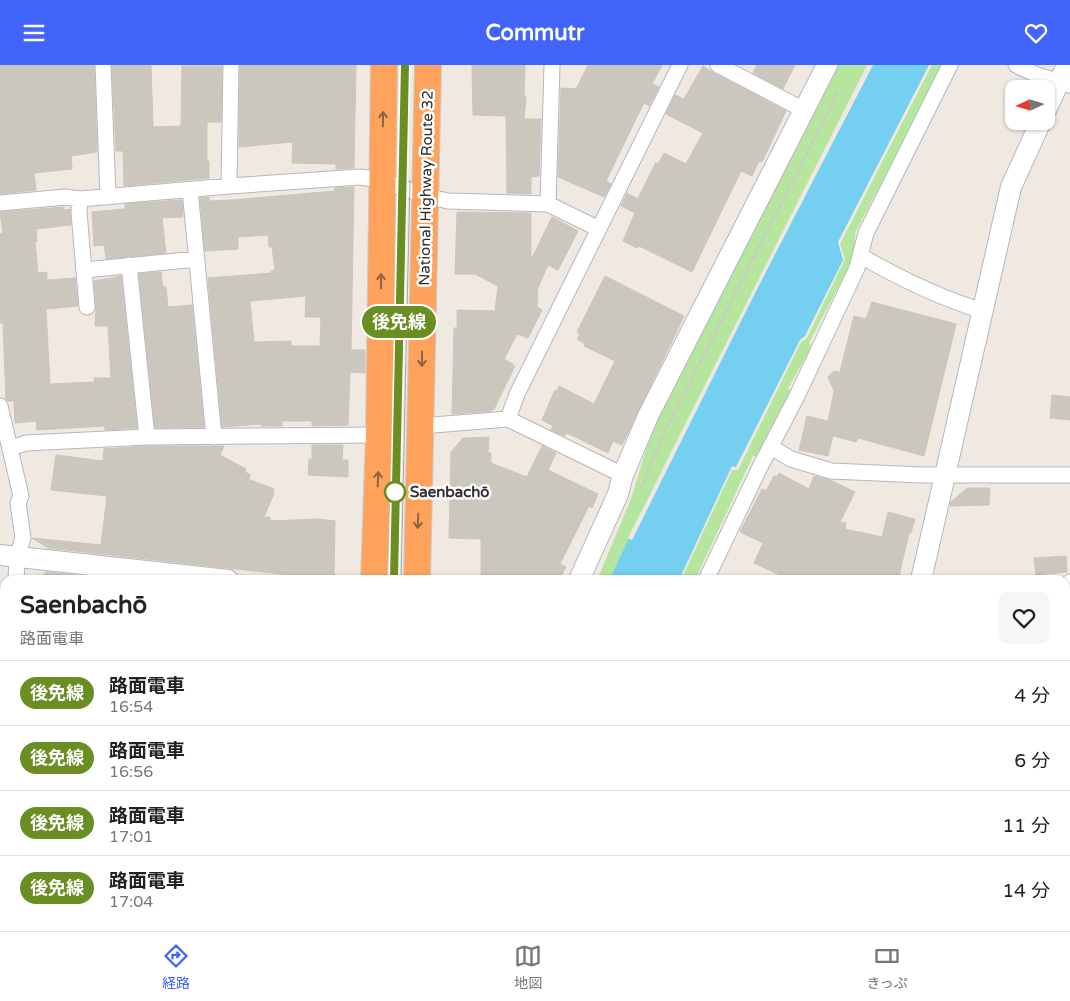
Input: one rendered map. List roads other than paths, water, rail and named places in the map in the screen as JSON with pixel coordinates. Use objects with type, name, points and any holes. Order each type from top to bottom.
[{"type":"highway","points":[[374,575],[380,435],[384,65]]},
{"type":"highway","name":"National Highway Route 32","points":[[417,575],[428,65]]},
{"type":"street","points":[[103,65],[108,197]]},
{"type":"street","points":[[229,186],[231,65]]},
{"type":"street","points":[[548,204],[552,65]]},
{"type":"street","points":[[508,419],[517,394],[680,65]]},
{"type":"street","points":[[718,65],[804,110]]},
{"type":"street","points":[[581,575],[618,494],[623,475],[648,416],[827,65]]},
{"type":"street","points":[[708,575],[761,465],[797,396],[857,268],[866,233],[950,65]]},
{"type":"street","points":[[1016,65],[1037,75],[1065,77],[1055,94]]},
{"type":"street","points":[[922,575],[1011,187],[1037,130]]},
{"type":"street","points":[[0,203],[66,197],[80,199],[108,197],[354,177],[382,180],[425,196],[448,201],[548,204],[599,229]]},
{"type":"street","points":[[190,190],[214,437]]},
{"type":"street","points":[[80,199],[79,212],[87,307]]},
{"type":"street","points":[[861,255],[879,266],[955,303],[982,311]]},
{"type":"street","points":[[85,270],[197,259]]},
{"type":"street","points":[[129,265],[148,437]]},
{"type":"street","points":[[0,406],[21,496],[18,503],[23,538],[8,556]]},
{"type":"street","points":[[421,426],[508,419],[623,475]]},
{"type":"street","points":[[11,448],[26,443],[148,437],[380,435]]},
{"type":"street","points":[[771,447],[791,459],[830,471],[922,475],[1070,475]]},
{"type":"street","points":[[8,556],[14,575]]},
{"type":"street","points":[[8,556],[182,575]]},
{"type":"water","points":[[868,65],[929,65],[838,242],[843,260],[736,467],[732,466],[681,575],[611,575],[648,498],[756,291]]},
{"type":"tram line","points":[[394,575],[405,65]]},
{"type":"tram line","name":"後免線","points":[[394,575],[405,65]]},
{"type":"tram line","points":[[401,575],[410,180]]},
{"type":"place","name":"Saenbachō","points":[[395,492]]}]
